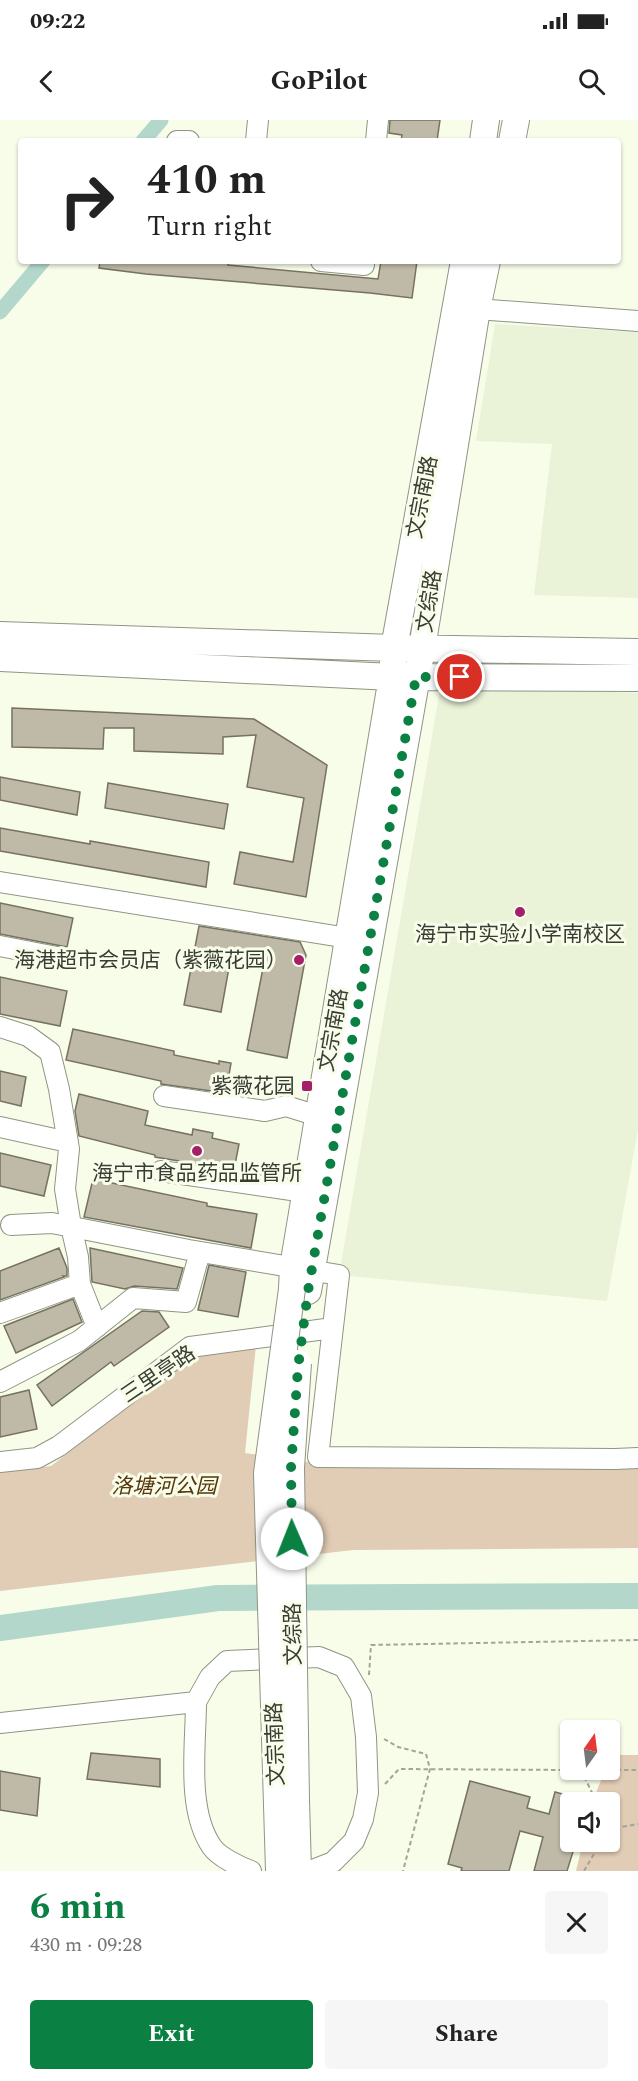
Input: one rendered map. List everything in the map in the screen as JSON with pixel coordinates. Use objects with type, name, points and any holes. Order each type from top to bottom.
[{"type":"main road","points":[[483,138],[486,120]]},
{"type":"main road","points":[[513,138],[516,120]]},
{"type":"main road","name":"文宗南路","points":[[286,1802],[267,1473],[301,1279],[305,1192],[348,938],[404,677],[394,648],[467,308],[465,264]]},
{"type":"main road","name":"文综路","points":[[301,1279],[404,677],[422,648],[467,308],[486,264]]},
{"type":"main road","points":[[0,635],[394,648],[638,652]]},
{"type":"main road","points":[[0,658],[404,677],[638,678]]},
{"type":"main road","points":[[279,1871],[286,1802]]},
{"type":"main road","points":[[286,1802],[298,1871]]},
{"type":"street","points":[[256,138],[258,120]]},
{"type":"street","points":[[376,138],[378,120]]},
{"type":"street","points":[[467,308],[638,321]]},
{"type":"street","points":[[0,882],[348,938]]},
{"type":"street","points":[[0,946],[62,958]]},
{"type":"street","points":[[0,1027],[28,1036],[50,1052],[69,1149],[65,1189],[78,1257],[80,1284],[97,1327]]},
{"type":"street","points":[[164,1096],[265,1111],[285,1106],[318,1116]]},
{"type":"street","points":[[0,1127],[68,1142]]},
{"type":"street","points":[[161,1172],[305,1192]]},
{"type":"street","points":[[11,1225],[52,1223],[71,1226],[200,1252],[301,1279],[339,1275],[318,1457],[615,1460],[638,1458]]},
{"type":"street","points":[[0,1382],[79,1341],[133,1298],[186,1302],[200,1252]]},
{"type":"street","points":[[0,1312],[80,1284]]},
{"type":"street","name":"三里亭路","points":[[0,1462],[37,1458],[60,1446],[190,1347],[333,1328]]},
{"type":"street","points":[[251,1871],[238,1866],[212,1848],[200,1821],[195,1786],[196,1702],[210,1677],[227,1661],[319,1657],[344,1667],[361,1696],[366,1737],[368,1793],[363,1819],[354,1841],[333,1862],[310,1871]]},
{"type":"street","points":[[0,1723],[196,1702]]},
{"type":"path","points":[[369,1678],[371,1645],[638,1640]]},
{"type":"path","points":[[381,1737],[398,1747],[426,1754],[429,1769],[403,1871]]},
{"type":"path","points":[[379,1791],[399,1769],[560,1770]]},
{"type":"path","points":[[620,1770],[638,1770]]},
{"type":"path","points":[[620,1827],[638,1824]]},
{"type":"path","points":[[584,1871],[595,1852]]},
{"type":"shaded area","points":[[495,324],[638,332],[638,598],[534,595],[552,444],[476,441]]},
{"type":"shaded area","name":"海宁市实验小学南校区","points":[[441,684],[638,693],[638,1130],[607,1301],[339,1275]]},
{"type":"green space","name":"洛塘河公园","points":[[256,1345],[245,1453],[321,1464],[638,1460],[638,1548],[353,1550],[0,1591],[0,1472],[51,1466],[193,1356]]},
{"type":"green space","points":[[620,1755],[638,1755],[638,1871],[576,1871],[581,1852],[620,1852],[620,1792],[596,1792],[601,1780],[620,1780]]},
{"type":"building","points":[[390,120],[440,120],[437,138],[402,138],[402,135],[389,133]]},
{"type":"building","points":[[100,264],[228,264],[378,279],[380,264],[417,264],[412,298],[99,268]]},
{"type":"building","points":[[12,708],[254,719],[327,765],[306,897],[234,884],[240,852],[293,862],[304,798],[247,787],[256,735],[223,737],[223,754],[134,751],[134,728],[104,728],[103,749],[12,747]]},
{"type":"building","points":[[0,777],[80,792],[77,815],[0,800]]},
{"type":"building","points":[[108,783],[228,804],[224,829],[105,808]]},
{"type":"building","points":[[0,828],[209,862],[206,887],[0,851]]},
{"type":"building","points":[[0,903],[73,918],[67,947],[0,934]]},
{"type":"building","points":[[199,926],[300,942],[306,955],[287,1058],[247,1050],[263,968],[230,962],[221,1012],[184,1005]]},
{"type":"building","points":[[0,977],[67,991],[60,1026],[0,1014]]},
{"type":"building","points":[[73,1029],[174,1051],[174,1055],[219,1064],[219,1061],[231,1063],[226,1093],[161,1084],[161,1081],[66,1060]]},
{"type":"building","points":[[0,1071],[26,1077],[21,1106],[0,1101]]},
{"type":"building","points":[[79,1094],[148,1111],[145,1125],[192,1135],[193,1129],[213,1133],[212,1138],[239,1144],[234,1170],[155,1157],[155,1155],[79,1136],[75,1111]]},
{"type":"building","points":[[0,1153],[51,1165],[44,1196],[0,1186]]},
{"type":"building","points":[[93,1179],[207,1203],[207,1206],[257,1214],[251,1248],[84,1217]]},
{"type":"building","points":[[59,1248],[67,1268],[67,1276],[0,1300],[0,1271]]},
{"type":"building","points":[[90,1248],[183,1268],[177,1289],[134,1286],[125,1289],[92,1282]]},
{"type":"building","points":[[209,1265],[246,1272],[238,1317],[198,1310]]},
{"type":"building","points":[[73,1299],[82,1322],[16,1353],[4,1326]]},
{"type":"building","points":[[142,1311],[159,1312],[169,1327],[114,1366],[111,1362],[52,1406],[37,1385]]},
{"type":"building","points":[[29,1390],[37,1429],[0,1437],[0,1397]]},
{"type":"building","points":[[91,1753],[160,1759],[160,1787],[87,1779]]},
{"type":"building","points":[[0,1771],[40,1778],[37,1816],[0,1810]]},
{"type":"building","points":[[470,1781],[530,1797],[527,1808],[549,1814],[555,1792],[560,1793],[560,1852],[573,1852],[567,1871],[534,1871],[543,1837],[520,1831],[509,1871],[461,1871],[462,1868],[448,1864]]},
{"type":"waterway","points":[[146,138],[161,120]]},
{"type":"waterway","points":[[0,312],[40,264]]},
{"type":"waterway","points":[[0,1628],[218,1598],[638,1596]]},
{"type":"place","name":"海宁市实验小学南校区","points":[[520,912]]},
{"type":"place","name":"海港超市会员店（紫薇花园）","points":[[299,960]]},
{"type":"place","name":"紫薇花园","points":[[307,1086]]},
{"type":"place","name":"海宁市食品药品监管所","points":[[197,1151]]},
{"type":"route","points":[[292,1539],[291,1468],[298,1368],[308,1291],[416,677],[460,677]]}]
